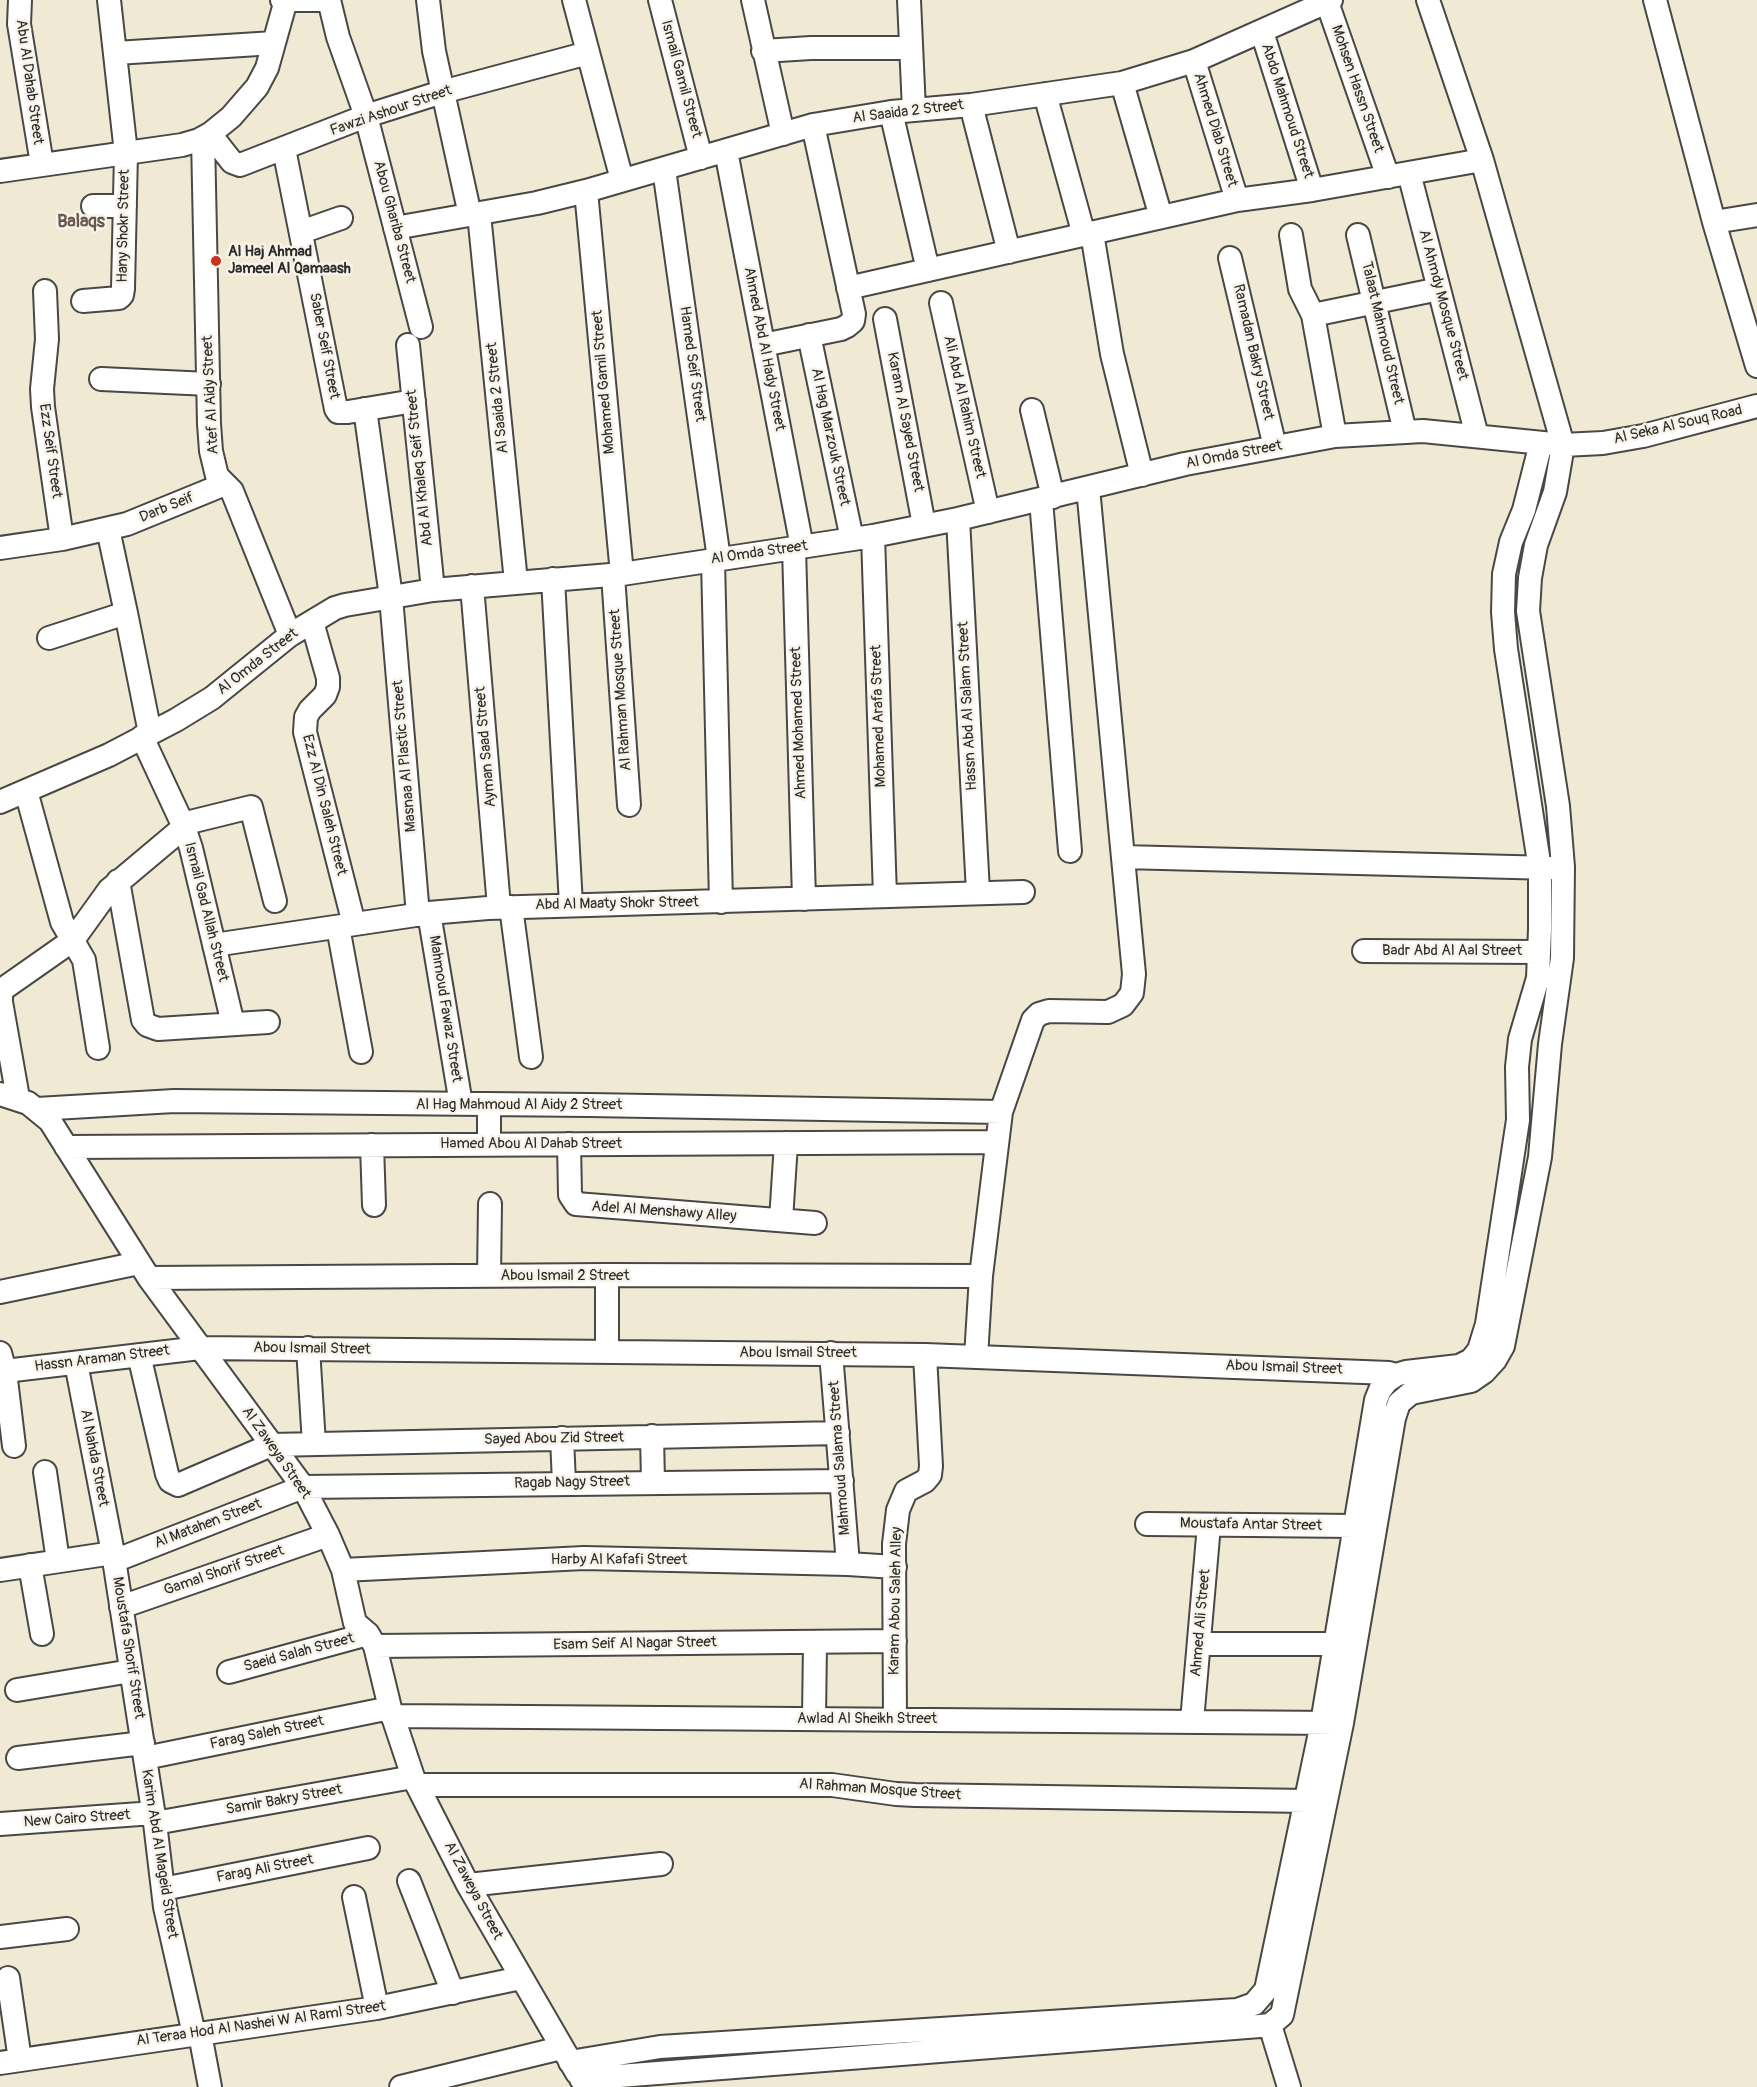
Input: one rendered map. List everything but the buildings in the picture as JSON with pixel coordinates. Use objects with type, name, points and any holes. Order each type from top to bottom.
[{"type":"street","name":"Abu Al Dahab Street","points":[[20,0],[19,24],[42,164]]},
{"type":"street","name":"Hany Shokr Street","points":[[83,301],[115,299],[122,295],[126,153],[110,0]]},
{"type":"street","points":[[0,171],[182,145],[207,136],[231,117],[257,87],[267,68],[284,0],[328,0]]},
{"type":"street","name":"Abou Ghariba Street","points":[[328,0],[338,37],[366,116],[395,228],[414,336]]},
{"type":"street","points":[[428,0],[442,92],[474,215]]},
{"type":"street","points":[[574,0],[622,180]]},
{"type":"street","name":"Ismail Gamil Street","points":[[660,0],[701,158]]},
{"type":"street","points":[[753,0],[783,134]]},
{"type":"street","points":[[909,0],[914,110]]},
{"type":"street","points":[[401,2087],[574,2069],[822,2060],[1270,2025],[1281,2014],[1332,1723],[1394,1418],[1399,1403],[1411,1393],[1465,1373],[1484,1372],[1495,1360],[1503,1346],[1540,1157],[1550,1044],[1562,958],[1563,867],[1558,806],[1528,611],[1530,578],[1536,545],[1556,492],[1552,444],[1482,160],[1428,0]]},
{"type":"street","points":[[1655,0],[1714,222],[1757,366]]},
{"type":"street","name":"Al Saaida 2 Street","points":[[395,228],[474,215],[586,191],[813,125],[891,112],[971,105],[1122,83],[1194,61],[1329,1]]},
{"type":"street","name":"Mohsen Hassn Street","points":[[1329,1],[1398,175]]},
{"type":"street","name":"Abdo Mahmoud Street","points":[[1262,32],[1312,190]]},
{"type":"street","points":[[116,53],[273,43]]},
{"type":"street","points":[[763,51],[811,48],[911,48]]},
{"type":"street","name":"Fawzi Ashour Street","points":[[207,136],[237,165],[366,116],[442,92],[588,53]]},
{"type":"street","name":"Ahmed Diab Street","points":[[1194,61],[1237,200]]},
{"type":"street","points":[[1122,83],[1161,217]]},
{"type":"street","points":[[1045,94],[1088,234],[1112,354],[1142,475]]},
{"type":"street","points":[[971,105],[1009,252]]},
{"type":"street","points":[[891,112],[928,270]]},
{"type":"street","points":[[763,345],[841,329],[853,321],[854,314],[813,125]]},
{"type":"street","name":"Atef Al Aidy Street","points":[[207,136],[209,384],[212,451],[218,476],[232,491],[290,635]]},
{"type":"street","name":"Saber Seif Street","points":[[284,149],[336,409],[343,412],[414,402]]},
{"type":"street","name":"Ahmed Abd Al Hady Street","points":[[726,151],[763,345],[797,548]]},
{"type":"street","points":[[848,288],[1237,200],[1312,190],[1482,160]]},
{"type":"street","name":"Hamed Seif Street","points":[[664,169],[716,560],[721,902]]},
{"type":"street","name":"Al Ahmdy Mosque Street","points":[[1398,175],[1439,289],[1478,436]]},
{"type":"street","name":"Mohamed Gamil Street","points":[[586,191],[617,574]]},
{"type":"street","points":[[93,206],[125,206]]},
{"type":"street","name":"Al Saaida 2 Street","points":[[474,215],[516,582]]},
{"type":"street","points":[[1714,222],[1757,215]]},
{"type":"street","points":[[301,232],[341,218]]},
{"type":"street","points":[[1291,235],[1300,289],[1313,315],[1335,436]]},
{"type":"street","name":"Talaat Mahmoud Street","points":[[1358,235],[1405,432]]},
{"type":"street","name":"Ramadan Bakry Street","points":[[1230,258],[1275,447]]},
{"type":"street","points":[[1313,315],[1439,289]]},
{"type":"street","name":"Ezz Seif Street","points":[[45,291],[47,339],[42,407],[62,539]]},
{"type":"street","name":"Ali Abd Al Rahim Street","points":[[940,303],[988,512]]},
{"type":"street","name":"Karam Al Sayed Street","points":[[885,319],[924,525]]},
{"type":"street","name":"Al Hag Marzouk Street","points":[[809,335],[862,537]]},
{"type":"street","name":"Abd Al Khaleq Seif Street","points":[[414,336],[414,402],[433,590]]},
{"type":"street","points":[[101,379],[209,384]]},
{"type":"street","name":"Al Seka Al Souq Road","points":[[1552,444],[1603,443],[1643,436],[1757,406]]},
{"type":"street","points":[[364,409],[392,597]]},
{"type":"street","points":[[1032,410],[1047,498],[1070,851]]},
{"type":"street","name":"Al Omda Street","points":[[0,802],[109,755],[176,720],[212,698],[290,635],[335,608],[345,605],[433,590],[617,574],[862,537],[958,519],[1185,464],[1335,436],[1423,431],[1552,444]]},
{"type":"street","points":[[1465,1373],[1479,1350],[1484,1336],[1518,1120],[1517,1067],[1520,1039],[1538,978],[1540,868],[1506,649],[1503,612],[1511,542],[1530,490],[1552,444]]},
{"type":"street","name":"Darb Seif","points":[[0,548],[62,539],[127,524],[225,484]]},
{"type":"street","points":[[976,1357],[981,1276],[1001,1112],[1027,1033],[1033,1020],[1039,1014],[1049,1011],[1108,1012],[1123,1005],[1132,993],[1134,974],[1088,488]]},
{"type":"street","name":"Hassn Abd Al Salam Street","points":[[958,519],[978,892]]},
{"type":"street","points":[[49,638],[126,613],[108,529]]},
{"type":"street","name":"Mohamed Arafa Street","points":[[862,537],[885,896]]},
{"type":"street","name":"Ahmed Mohamed Street","points":[[797,548],[804,898]]},
{"type":"street","name":"Al Rahman Mosque Street","points":[[617,574],[629,805]]},
{"type":"street","points":[[553,579],[571,904]]},
{"type":"street","name":"Ayman Saad Street","points":[[472,586],[505,907],[531,1057]]},
{"type":"street","name":"Masnaa Al Plastic Street","points":[[392,597],[424,914]]},
{"type":"street","name":"Ismail Gad Allah Street","points":[[126,613],[146,735],[191,848],[233,1024]]},
{"type":"street","name":"Ezz Al Din Saleh Street","points":[[312,622],[328,678],[328,687],[325,695],[306,717],[305,732],[346,926]]},
{"type":"street","points":[[26,791],[59,913],[67,932],[84,960],[98,1048]]},
{"type":"street","points":[[18,1100],[0,994],[7,984],[73,940],[117,881],[183,825],[251,807],[275,901]]},
{"type":"street","points":[[1123,858],[1563,867]]},
{"type":"street","points":[[117,881],[143,1020],[147,1025],[158,1029],[268,1022]]},
{"type":"street","name":"Abd Al Maaty Shokr Street","points":[[214,945],[424,914],[505,907],[1023,892]]},
{"type":"street","name":"Mahmoud Fawaz Street","points":[[424,914],[460,1104]]},
{"type":"street","points":[[346,926],[361,1052]]},
{"type":"street","name":"Badr Abd Al Aal Street","points":[[1364,951],[1539,952]]},
{"type":"street","name":"Al Hag Mahmoud Al Aidy 2 Street","points":[[18,1100],[1001,1112]]},
{"type":"street","name":"Al Zaweya Street","points":[[18,1100],[50,1121],[144,1271],[303,1487],[343,1570],[355,1623],[372,1640],[391,1712],[415,1781],[468,1885],[574,2069]]},
{"type":"street","points":[[489,1104],[489,1144]]},
{"type":"street","name":"Hamed Abou Al Dahab Street","points":[[66,1147],[997,1142]]},
{"type":"street","points":[[781,1220],[786,1143]]},
{"type":"street","name":"Adel Al Menshawy Alley","points":[[569,1144],[570,1195],[576,1204],[815,1223]]},
{"type":"street","points":[[372,1145],[374,1205]]},
{"type":"street","points":[[489,1276],[490,1204]]},
{"type":"street","points":[[1498,1248],[1522,1248]]},
{"type":"street","name":"Abou Ismail 2 Street","points":[[0,1292],[144,1271],[489,1276],[981,1276]]},
{"type":"street","points":[[607,1275],[607,1352]]},
{"type":"street","name":"Abou Ismail Street","points":[[200,1348],[831,1353],[1389,1372],[1396,1375],[1406,1372],[1465,1373]]},
{"type":"street","name":"Hassn Araman Street","points":[[2,1362],[76,1363],[200,1348]]},
{"type":"street","points":[[308,1348],[314,1444]]},
{"type":"street","name":"Mahmoud Salama Street","points":[[831,1353],[848,1564]]},
{"type":"street","points":[[139,1355],[167,1474],[174,1484],[181,1484],[271,1445]]},
{"type":"street","name":"Karam Abou Saleh Alley","points":[[895,1719],[894,1544],[902,1499],[906,1491],[925,1481],[930,1475],[925,1355]]},
{"type":"street","points":[[2,1362],[14,1446]]},
{"type":"street","name":"Al Nahda Street","points":[[76,1363],[113,1557]]},
{"type":"street","points":[[574,2069],[660,2047],[1237,2010],[1254,2004],[1266,1990],[1307,1801],[1332,1723],[1335,1644],[1376,1400],[1380,1390],[1396,1375]]},
{"type":"street","name":"Sayed Abou Zid Street","points":[[271,1445],[838,1433]]},
{"type":"street","points":[[652,1436],[653,1482]]},
{"type":"street","points":[[562,1438],[564,1483]]},
{"type":"street","points":[[45,1472],[58,1561]]},
{"type":"street","name":"Ragab Nagy Street","points":[[303,1487],[842,1481]]},
{"type":"street","name":"Al Matahen Street","points":[[0,1570],[58,1561],[113,1557],[303,1487]]},
{"type":"street","name":"Moustafa Antar Street","points":[[1147,1524],[1355,1526]]},
{"type":"street","name":"Ahmed Ali Street","points":[[1192,1721],[1209,1525]]},
{"type":"street","name":"Gamal Shorif Street","points":[[121,1607],[328,1535]]},
{"type":"street","name":"Moustafa Shorif Street","points":[[113,1557],[144,1750]]},
{"type":"street","name":"Harby Al Kafafi Street","points":[[343,1570],[584,1558],[895,1567]]},
{"type":"street","points":[[30,1565],[42,1634]]},
{"type":"street","name":"Esam Seif Al Nagar Street","points":[[372,1640],[895,1641]]},
{"type":"street","name":"Saeid Salah Street","points":[[229,1672],[372,1640]]},
{"type":"street","points":[[814,1718],[815,1642]]},
{"type":"street","points":[[1199,1644],[1335,1644]]},
{"type":"street","points":[[17,1690],[131,1671]]},
{"type":"street","name":"Awlad Al Sheikh Street","points":[[391,1712],[1332,1723]]},
{"type":"street","name":"Farag Saleh Street","points":[[18,1758],[144,1750],[391,1712]]},
{"type":"street","name":"Karim Abd Al Mageid Street","points":[[144,1750],[171,1934],[210,2087]]},
{"type":"street","name":"Al Rahman Mosque Street","points":[[415,1781],[832,1785],[906,1795],[1307,1801]]},
{"type":"street","name":"Samir Bakry Street","points":[[154,1818],[415,1781]]},
{"type":"street","name":"New Cairo Street","points":[[0,1824],[154,1818]]},
{"type":"street","name":"Farag Ali Street","points":[[163,1889],[368,1848]]},
{"type":"street","points":[[468,1885],[661,1864]]},
{"type":"street","points":[[409,1881],[453,1993]]},
{"type":"street","points":[[354,1897],[377,2008]]},
{"type":"street","points":[[0,1937],[67,1929]]},
{"type":"street","points":[[8,1978],[10,2061]]},
{"type":"street","name":"Al Teraa Hod Al Nashei W Al Raml Street","points":[[10,2061],[377,2008],[521,1978]]},
{"type":"street","points":[[1270,2025],[1289,2087]]},
{"type":"street","points":[[822,2060],[823,2037]]},
{"type":"place","name":"Al Haj Ahmad Jameel Al Qamaash","points":[[216,261]]},
{"type":"district","name":"Balaqs","points":[[81,222]]}]
